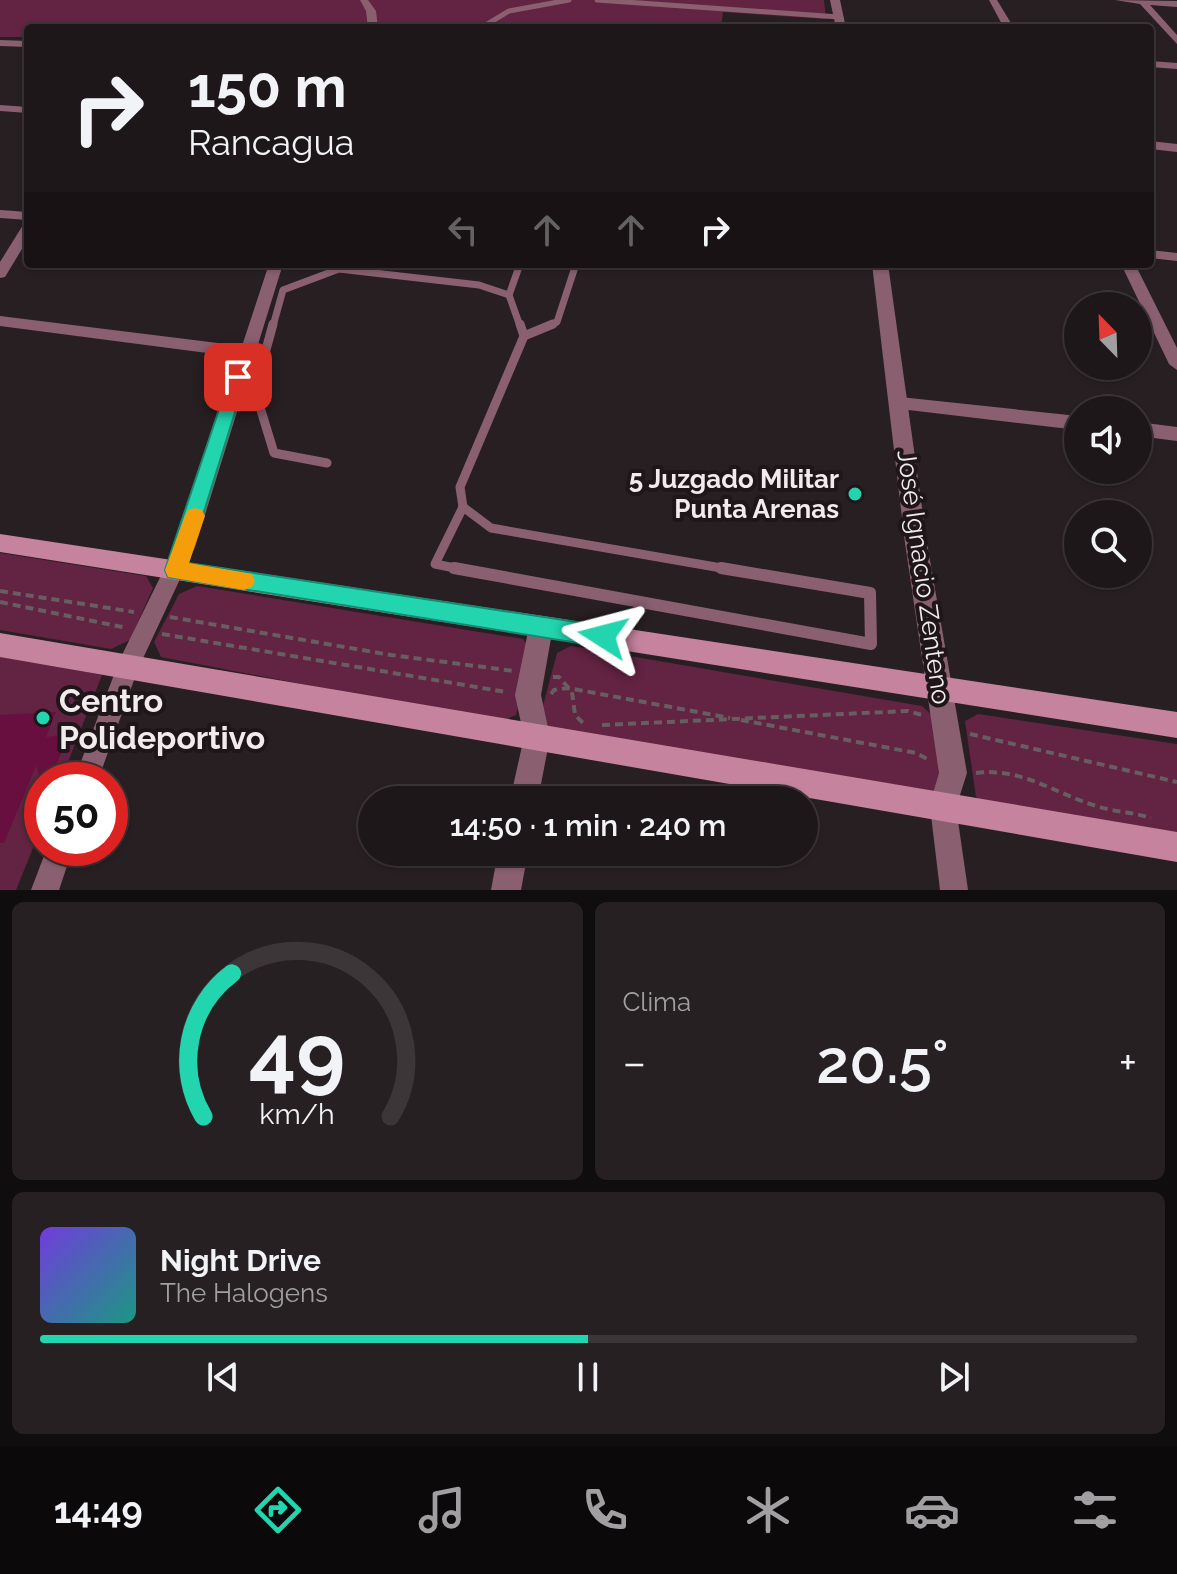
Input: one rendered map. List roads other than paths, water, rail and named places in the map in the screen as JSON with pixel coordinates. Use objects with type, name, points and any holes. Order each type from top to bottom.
[{"type":"main road","points":[[0,543],[1177,725]]},
{"type":"main road","points":[[0,645],[1177,847]]},
{"type":"street","points":[[364,0],[371,11],[373,24]]},
{"type":"street","points":[[835,0],[840,23]]},
{"type":"street","points":[[993,0],[1007,24]]},
{"type":"street","points":[[1119,0],[1177,4]]},
{"type":"street","points":[[1142,1],[1177,41]]},
{"type":"street","points":[[0,43],[24,44]]},
{"type":"street","points":[[1154,64],[1177,66]]},
{"type":"street","points":[[0,108],[24,110]]},
{"type":"street","points":[[1154,145],[1177,148]]},
{"type":"street","points":[[0,214],[24,216]]},
{"type":"street","points":[[0,274],[24,235]]},
{"type":"street","points":[[1154,254],[1177,257]]},
{"type":"street","points":[[93,762],[128,667],[176,570],[275,268]]},
{"type":"street","name":"José Ignacio Zenteno","points":[[881,268],[916,543],[953,773],[943,807],[954,890]]},
{"type":"street","points":[[1130,268],[1177,364]]},
{"type":"street","points":[[0,321],[246,352]]},
{"type":"street","points":[[900,403],[1064,421]]},
{"type":"street","points":[[1152,431],[1177,434]]},
{"type":"street","points":[[527,786],[537,737],[530,685],[541,627]]},
{"type":"street","points":[[45,890],[54,866]]},
{"type":"street","points":[[506,890],[510,866]]},
{"type":"lane","points":[[484,24],[502,14],[569,0]]},
{"type":"lane","points":[[597,0],[840,23]]},
{"type":"lane","points":[[463,507],[491,528],[870,593],[871,644],[435,564],[463,507],[460,487],[524,336],[509,295],[519,268]]},
{"type":"lane","points":[[524,336],[557,322],[575,268]]},
{"type":"lane","points":[[327,463],[274,453],[260,407],[264,357],[283,290],[339,269],[479,285],[509,295]]},
{"type":"place","name":"5 Juzgado Militar Punta Arenas","points":[[855,494]]},
{"type":"place","name":"Centro Polideportivo","points":[[43,718]]}]
